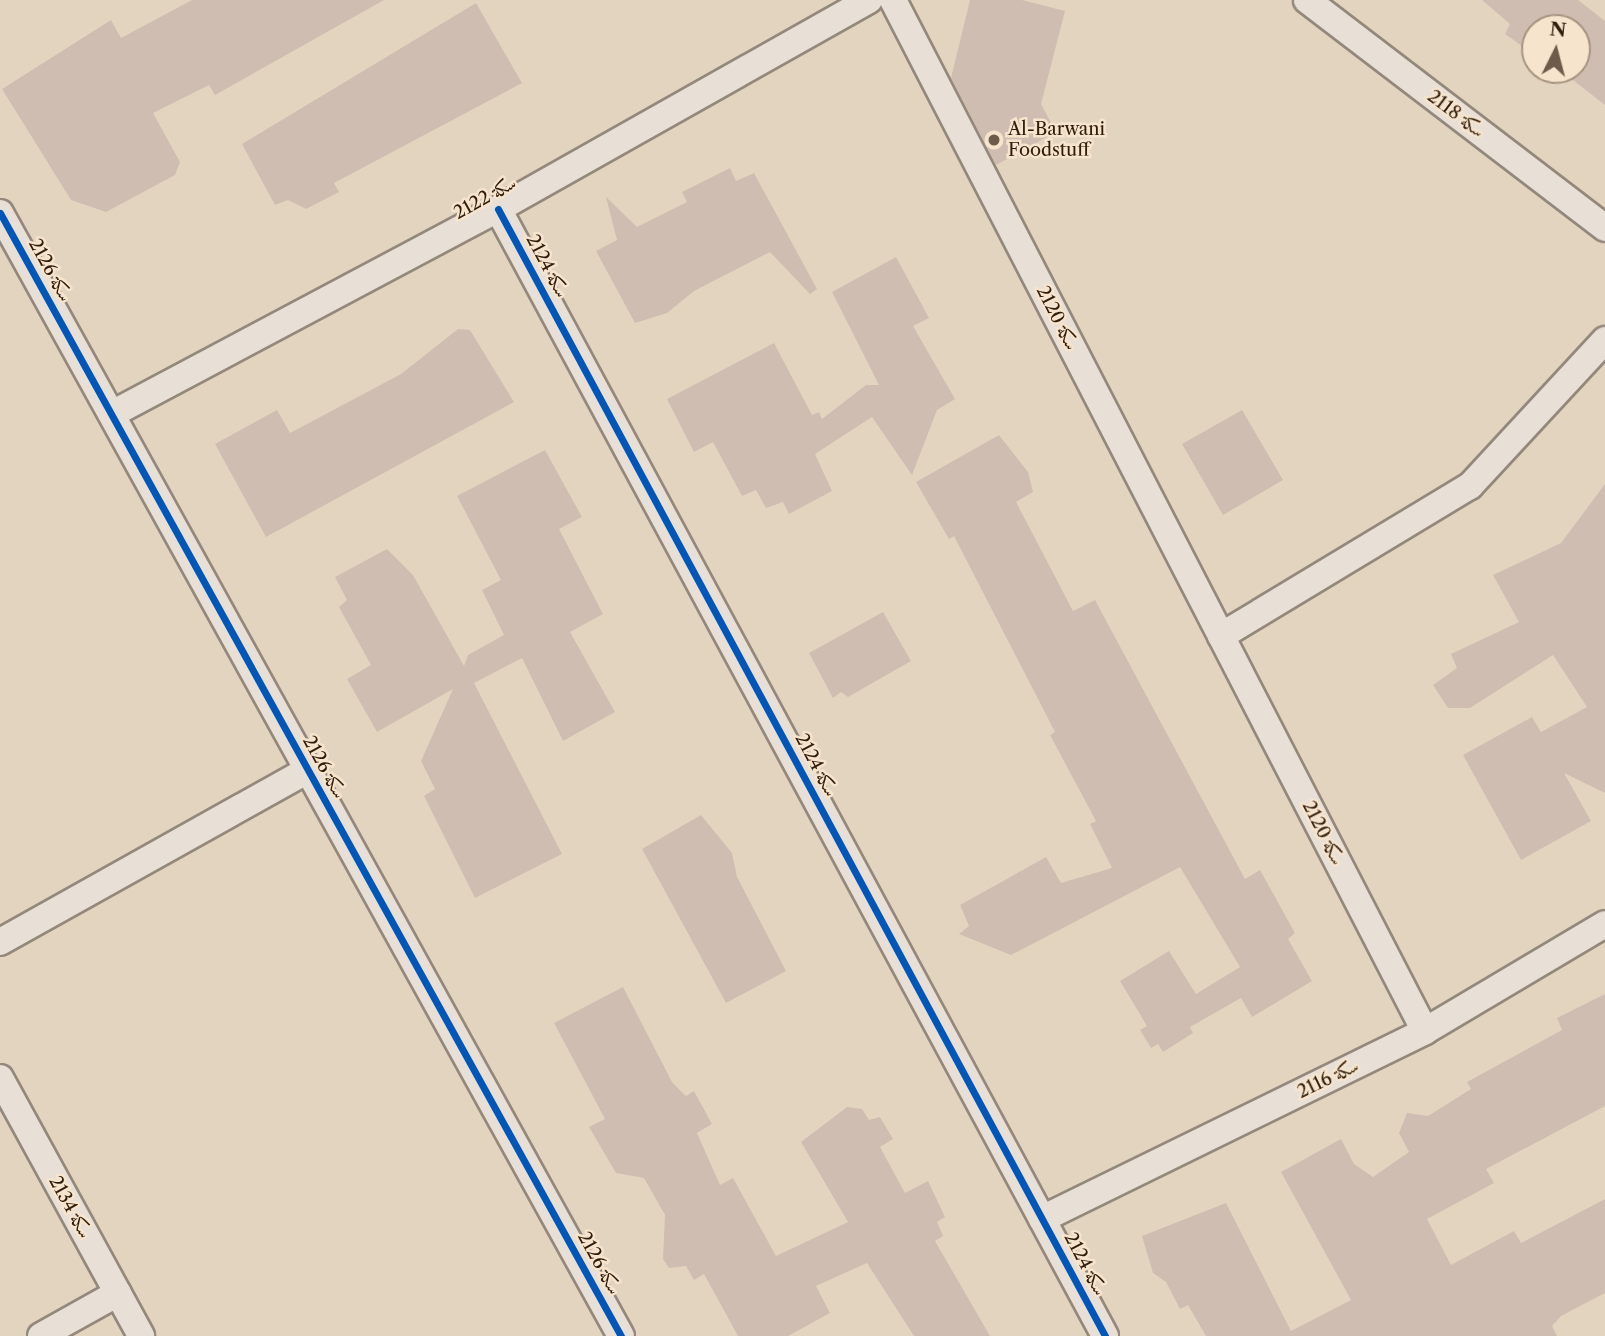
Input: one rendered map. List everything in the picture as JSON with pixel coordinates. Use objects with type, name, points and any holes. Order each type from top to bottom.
[{"type":"street","name":"سكة 2122","points":[[112,414],[498,209],[869,0]]},
{"type":"street","name":"سكة 2120","points":[[893,0],[1425,1031]]},
{"type":"street","name":"سكة 2118","points":[[1307,0],[1605,228]]},
{"type":"street","name":"سكة 2124","points":[[498,209],[1105,1336]]},
{"type":"street","name":"سكة 2126","points":[[0,213],[621,1336]]},
{"type":"street","points":[[1221,636],[1470,486],[1605,340]]},
{"type":"street","points":[[0,942],[308,770]]},
{"type":"street","name":"سكة 2116","points":[[1042,1219],[1425,1031],[1605,924]]},
{"type":"street","name":"سكة 2134","points":[[0,1078],[141,1336]]},
{"type":"street","points":[[41,1336],[118,1293]]},
{"type":"building","points":[[192,0],[384,0],[215,95],[209,85],[153,113],[180,162],[175,175],[106,212],[71,200],[2,89],[111,20],[121,38]]},
{"type":"building","points":[[970,0],[1022,0],[1065,11],[1041,104],[1056,132],[996,165],[951,78]]},
{"type":"building","points":[[1482,0],[1578,0],[1605,21],[1605,105],[1578,84],[1591,84],[1591,14],[1521,14],[1521,45],[1505,34],[1510,24]]},
{"type":"building","points":[[476,3],[522,83],[334,183],[339,192],[306,209],[288,200],[275,205],[242,144]]},
{"type":"building","points":[[730,168],[736,181],[754,173],[817,289],[810,294],[770,252],[694,291],[667,313],[635,323],[596,251],[617,240],[606,197],[637,227],[687,202],[682,192]]},
{"type":"building","points":[[896,257],[929,318],[913,326],[955,399],[937,410],[912,475],[872,417],[815,454],[832,491],[789,514],[783,502],[766,508],[756,490],[742,496],[713,442],[694,452],[667,399],[774,343],[812,415],[819,412],[822,419],[866,385],[879,385],[832,292]]},
{"type":"building","points":[[458,329],[470,330],[514,402],[266,537],[215,444],[277,410],[290,433],[401,374]]},
{"type":"building","points":[[1242,410],[1283,480],[1223,515],[1182,444]]},
{"type":"building","points":[[999,435],[1028,472],[1033,492],[1016,502],[1073,611],[1095,600],[1245,879],[1260,870],[1295,933],[1288,939],[1312,981],[1252,1017],[1241,998],[1190,1027],[1193,1033],[1163,1052],[1158,1044],[1151,1048],[1140,1030],[1147,1026],[1120,981],[1169,951],[1196,994],[1240,967],[1180,867],[1011,955],[959,934],[969,926],[960,905],[1046,857],[1061,883],[1112,868],[1090,824],[1096,821],[1050,735],[1055,732],[954,536],[949,539],[916,482]]},
{"type":"building","points":[[545,450],[582,517],[559,529],[603,614],[570,632],[615,712],[563,741],[522,658],[474,683],[562,854],[475,898],[424,796],[435,789],[421,761],[453,689],[377,732],[347,679],[371,665],[339,607],[347,600],[335,577],[387,549],[413,575],[464,666],[468,655],[504,635],[482,590],[501,580],[457,496]]},
{"type":"building","points":[[1605,484],[1605,793],[1564,773],[1591,821],[1521,860],[1463,755],[1532,717],[1541,732],[1587,707],[1553,655],[1470,708],[1448,708],[1433,685],[1457,668],[1451,654],[1519,622],[1493,575],[1561,543]]},
{"type":"building","points":[[883,612],[911,661],[848,697],[841,692],[833,698],[809,653]]},
{"type":"building","points":[[701,815],[732,853],[737,877],[786,971],[726,1003],[642,849]]},
{"type":"building","points":[[623,987],[672,1082],[686,1096],[694,1091],[712,1124],[697,1133],[720,1185],[733,1178],[776,1256],[848,1222],[801,1142],[847,1107],[862,1109],[869,1120],[880,1117],[893,1139],[880,1147],[905,1193],[928,1181],[945,1217],[937,1222],[943,1236],[935,1241],[990,1336],[914,1336],[867,1263],[816,1286],[830,1313],[788,1336],[738,1336],[704,1274],[694,1280],[686,1266],[669,1268],[663,1259],[665,1215],[644,1178],[616,1173],[589,1127],[605,1119],[554,1023]]},
{"type":"building","points":[[1605,994],[1605,1106],[1486,1169],[1494,1183],[1427,1219],[1451,1265],[1514,1231],[1521,1243],[1605,1199],[1605,1293],[1561,1316],[1552,1326],[1557,1336],[1206,1336],[1188,1305],[1180,1309],[1166,1282],[1153,1273],[1142,1236],[1226,1203],[1291,1331],[1351,1300],[1281,1172],[1341,1139],[1354,1164],[1373,1177],[1409,1152],[1399,1133],[1407,1113],[1428,1116],[1471,1089],[1467,1082],[1562,1030],[1557,1018]]},
{"type":"cycle path","points":[[498,209],[1105,1336]]},
{"type":"cycle path","points":[[0,213],[621,1336]]},
{"type":"place","name":"Al-Barwani Foodstuff","points":[[994,140]]}]
